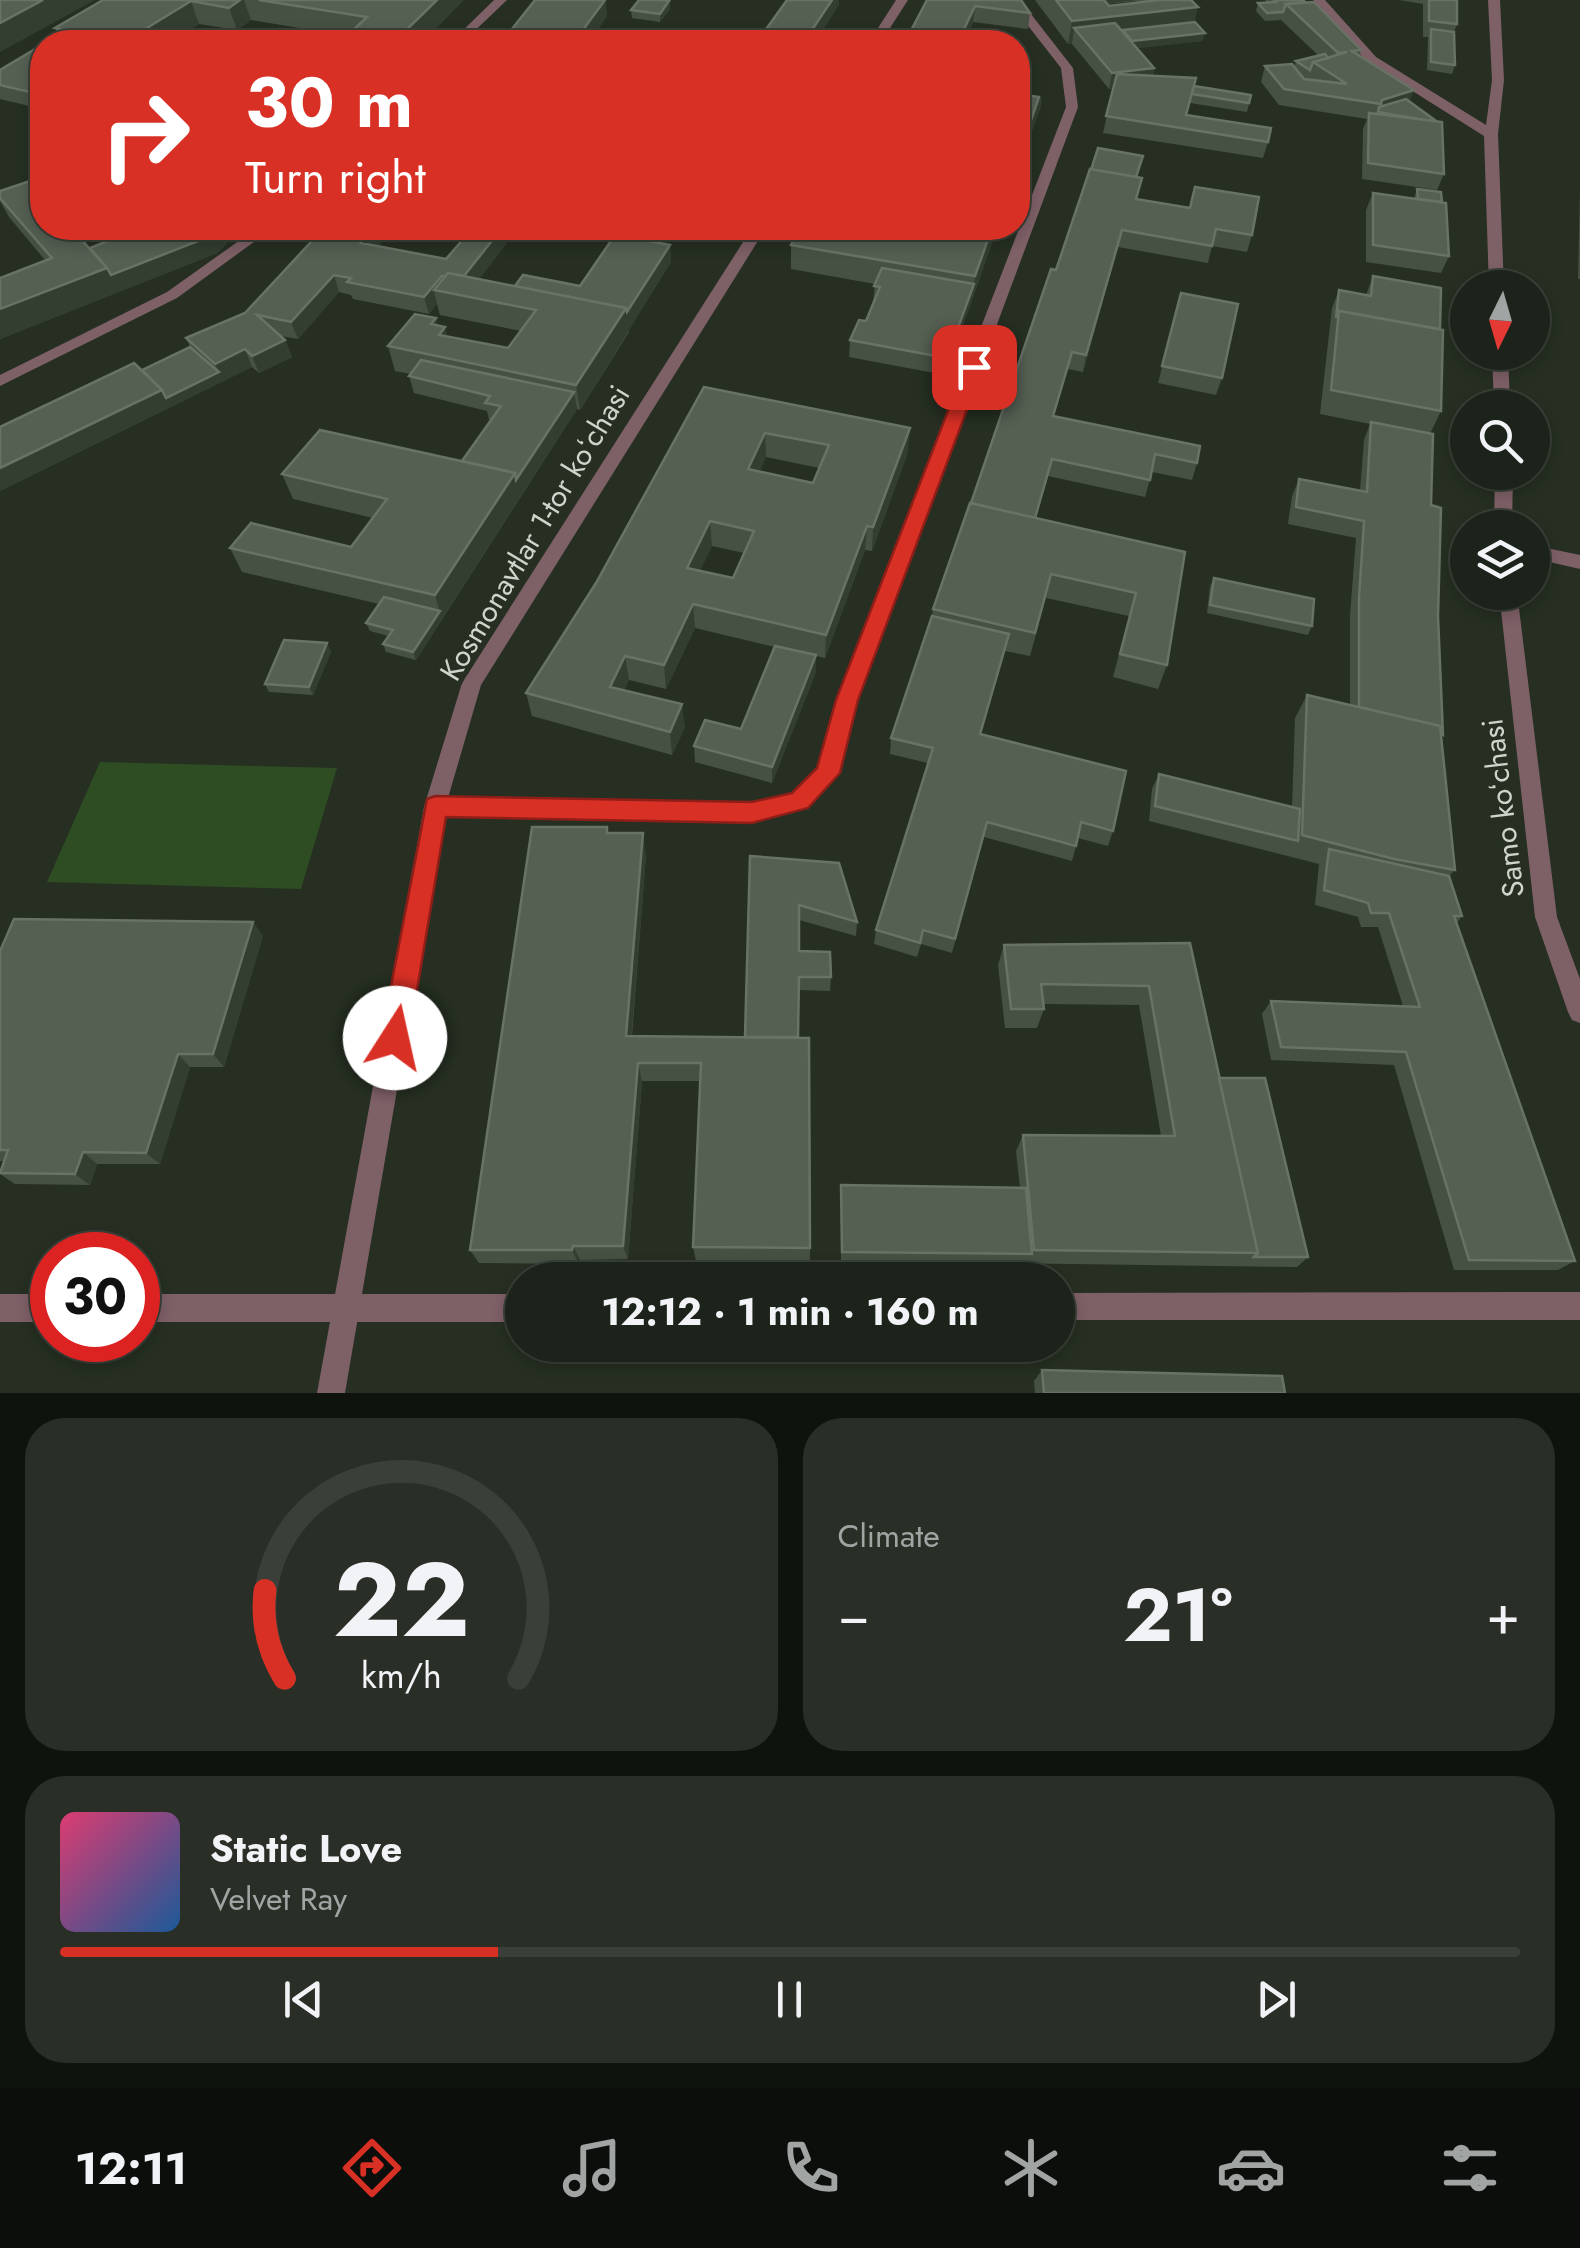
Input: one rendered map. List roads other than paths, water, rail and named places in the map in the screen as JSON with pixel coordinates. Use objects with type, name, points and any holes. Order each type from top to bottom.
[{"type":"street","points":[[469,30],[501,0]]},
{"type":"street","points":[[883,30],[902,0]]},
{"type":"street","points":[[1014,0],[1067,68],[1072,107],[1030,218]]},
{"type":"street","points":[[1319,0],[1372,60],[1491,134]]},
{"type":"street","points":[[1494,0],[1498,80],[1491,134],[1496,270]]},
{"type":"street","points":[[0,380],[172,295],[249,240]]},
{"type":"street","name":"Kosmonavtlar 1-tor koʻchasi","points":[[331,1393],[435,806],[472,683],[751,240]]},
{"type":"street","points":[[435,806],[752,812],[799,801],[828,773],[847,700],[1022,240]]},
{"type":"street","points":[[1550,555],[1580,562]]},
{"type":"street","name":"Samo koʻchasi","points":[[1510,610],[1546,917],[1580,1012]]},
{"type":"street","points":[[1075,1307],[1580,1306]]},
{"type":"street","points":[[0,1308],[30,1308]]},
{"type":"street","points":[[160,1308],[505,1308]]}]
